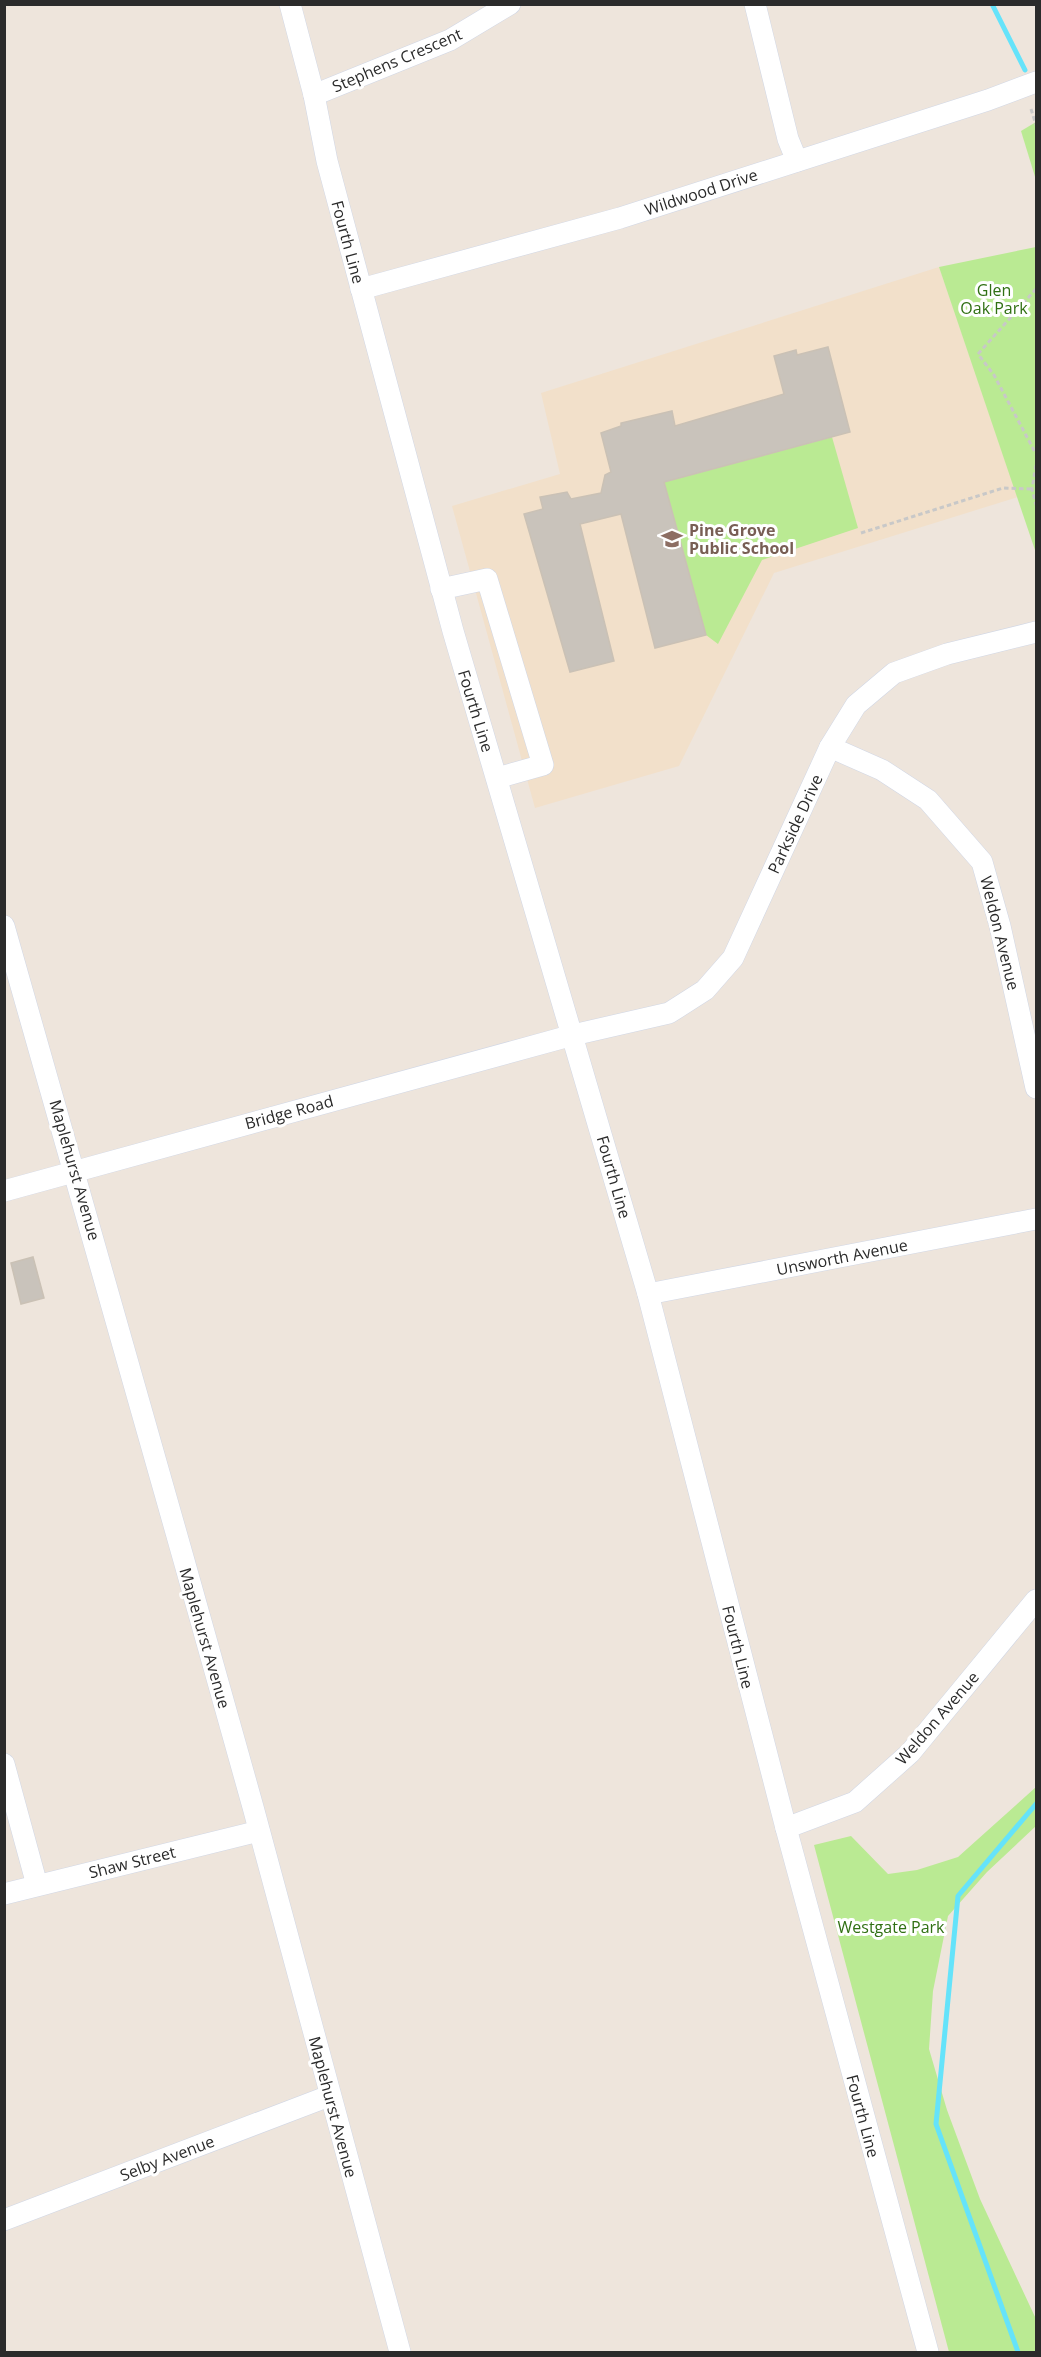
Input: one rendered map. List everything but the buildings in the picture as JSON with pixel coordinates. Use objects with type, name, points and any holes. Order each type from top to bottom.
[{"type":"street","name":"Fourth Line","points":[[290,4],[314,94],[327,161],[441,589],[648,1294],[786,1828],[928,2352]]},
{"type":"street","name":"Stephens Crescent","points":[[314,94],[450,40],[510,4]]},
{"type":"street","points":[[754,4],[788,139],[797,161]]},
{"type":"street","name":"Wildwood Drive","points":[[361,289],[620,218],[988,100],[1036,82]]},
{"type":"street","points":[[441,589],[487,579],[543,765],[497,778]]},
{"type":"street","name":"Parkside Drive","points":[[573,1035],[669,1013],[705,990],[733,958],[830,747],[856,705],[894,673],[947,654],[1036,632]]},
{"type":"street","name":"Weldon Avenue","points":[[830,747],[882,770],[928,800],[982,862],[1000,926],[1036,1088]]},
{"type":"street","name":"Maplehurst Avenue","points":[[5,928],[76,1170],[154,1464],[259,1831],[400,2352]]},
{"type":"street","name":"Bridge Road","points":[[4,1191],[573,1035]]},
{"type":"street","name":"Unsworth Avenue","points":[[648,1294],[1036,1219]]},
{"type":"street","name":"Weldon Avenue","points":[[786,1828],[855,1802],[910,1753],[1036,1600]]},
{"type":"street","points":[[4,1764],[37,1885]]},
{"type":"street","name":"Shaw Street","points":[[4,1894],[259,1831]]},
{"type":"street","name":"Selby Avenue","points":[[4,2220],[330,2096]]},
{"type":"path","points":[[1030,109],[1036,125]]},
{"type":"path","points":[[1036,289],[978,354],[994,375],[1036,454]]},
{"type":"path","points":[[1036,465],[1032,489],[1036,506]]},
{"type":"path","points":[[861,533],[1003,488],[1032,489]]},
{"type":"shaded area","name":"Pine Grove Public School","points":[[939,267],[1018,497],[774,573],[679,766],[535,808],[452,506],[560,474],[541,393]]},
{"type":"green space","points":[[1036,122],[1036,180],[1021,131]]},
{"type":"green space","name":"Glen Oak Park","points":[[1036,247],[1036,553],[939,267]]},
{"type":"green space","points":[[832,437],[858,528],[762,560],[718,644],[706,635],[664,482]]},
{"type":"green space","name":"Westgate Park","points":[[1036,1787],[1036,1826],[987,1872],[948,1916],[933,1991],[929,2049],[947,2110],[980,2199],[1036,2319],[1036,2352],[949,2352],[814,1845],[851,1836],[888,1874],[917,1870],[958,1857]]},
{"type":"waterway","points":[[992,4],[1025,70]]},
{"type":"waterway","points":[[1018,2352],[936,2124],[958,1896],[1036,1804]]},
{"type":"place","name":"Pine Grove Public School","points":[[672,539]]}]
